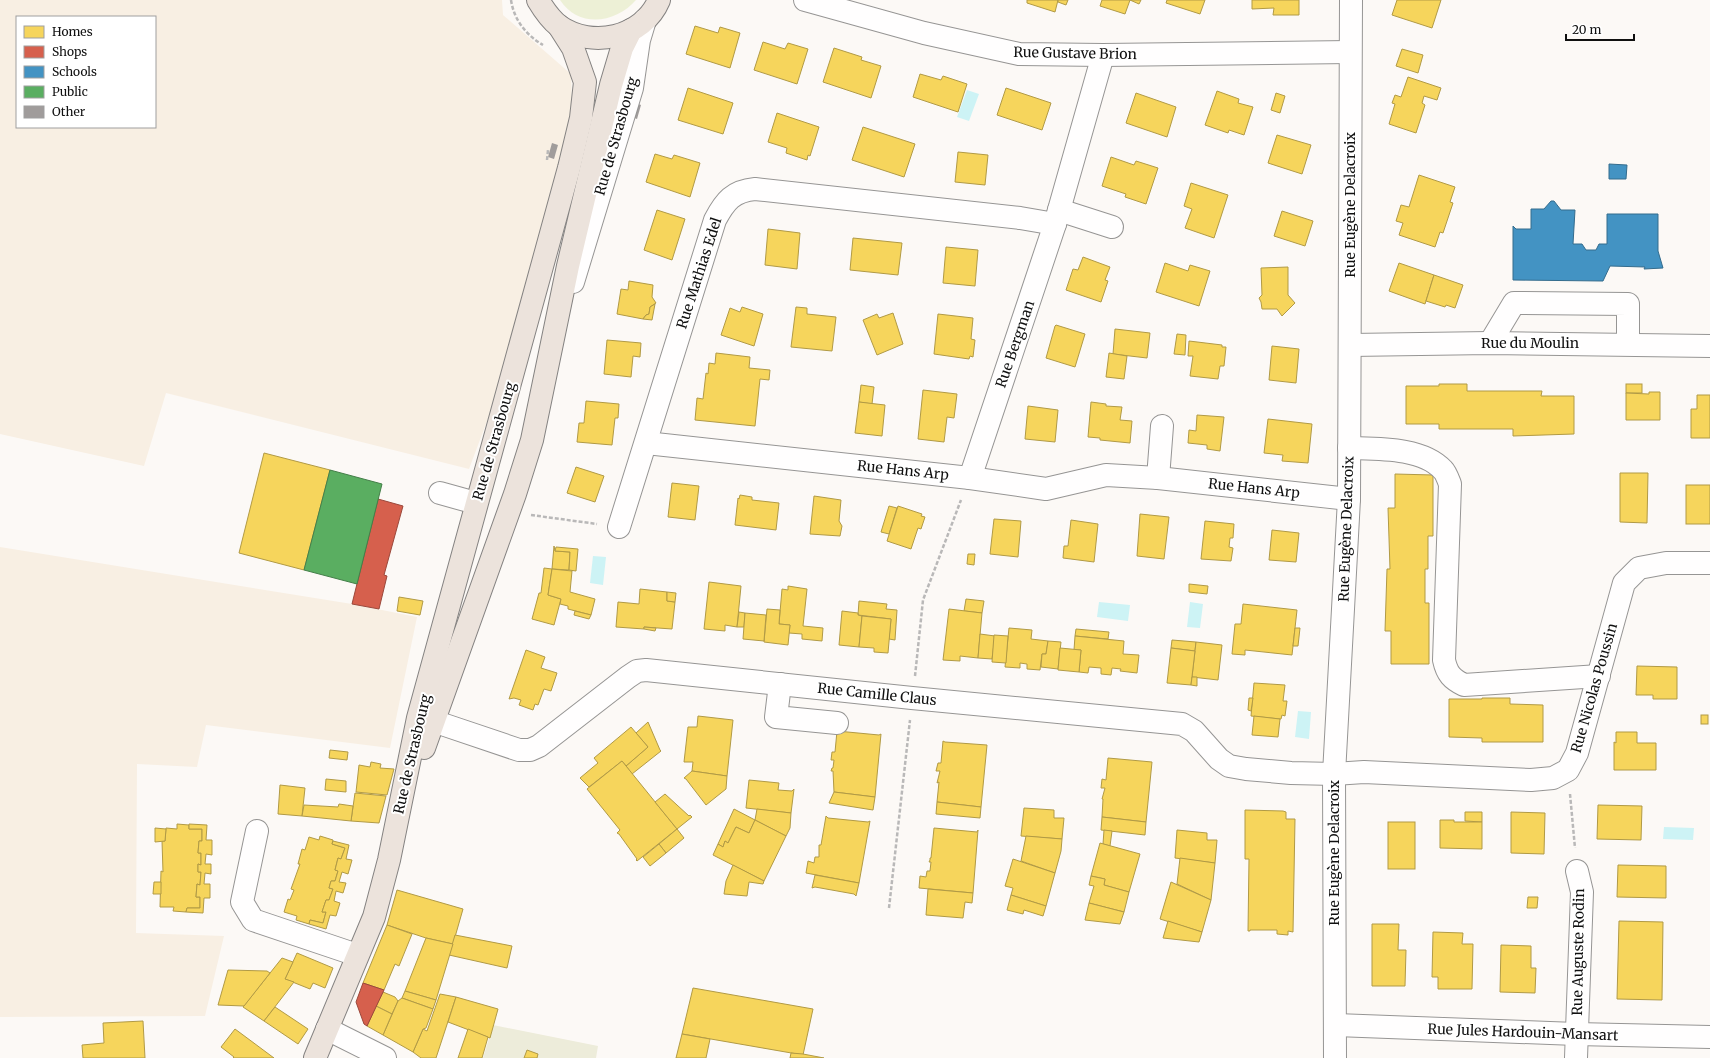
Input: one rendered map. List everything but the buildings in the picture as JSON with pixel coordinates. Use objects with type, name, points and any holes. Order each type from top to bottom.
[{"type":"main road","points":[[538,0],[546,13],[559,26],[576,35],[594,39],[613,37],[638,25]]},
{"type":"main road","name":"Rue de Strasbourg","points":[[389,860],[433,721],[515,494],[532,440],[568,266],[610,85],[622,48],[638,25],[659,0]]},
{"type":"main road","name":"Rue de Strasbourg","points":[[315,1058],[357,955],[374,918],[389,860],[418,718],[563,184],[569,168],[581,118],[585,82],[573,48],[559,26]]},
{"type":"main road","points":[[476,502],[501,531]]},
{"type":"main road","points":[[449,604],[455,604],[484,580]]},
{"type":"street","name":"Rue Gustave Brion","points":[[805,0],[849,6],[924,33],[1019,54],[1103,55],[1350,52]]},
{"type":"street","name":"Rue Eugène Delacroix","points":[[1335,1058],[1334,774],[1349,499],[1350,0]]},
{"type":"street","name":"Rue Bergman","points":[[970,478],[1057,217],[1103,55]]},
{"type":"street","name":"Rue Mathias Edel","points":[[620,527],[715,220],[721,207],[737,193],[755,189],[1020,218],[1057,217]]},
{"type":"street","points":[[1057,217],[1112,227]]},
{"type":"street","points":[[1490,343],[1514,303],[1628,304],[1628,344]]},
{"type":"street","name":"Rue du Moulin","points":[[1350,345],[1490,343],[1710,346]]},
{"type":"street","points":[[1158,478],[1162,426]]},
{"type":"street","name":"Rue Hans Arp","points":[[646,443],[970,478],[1046,489],[1106,475],[1158,478],[1349,499]]},
{"type":"street","points":[[1349,448],[1400,450],[1431,461],[1443,470],[1450,484],[1444,660],[1446,671],[1453,680],[1464,685],[1599,676]]},
{"type":"street","points":[[440,493],[476,502]]},
{"type":"street","name":"Rue Nicolas Poussin","points":[[1334,774],[1364,772],[1531,780],[1553,778],[1568,770],[1577,753],[1624,583],[1639,568],[1666,563],[1710,563]]},
{"type":"street","name":"Rue Camille Claus","points":[[433,721],[519,750],[530,750],[539,746],[637,671],[646,670],[1182,724],[1194,731],[1219,759],[1229,766],[1291,772],[1334,774]]},
{"type":"street","points":[[780,684],[776,717],[837,723]]},
{"type":"street","points":[[256,831],[242,902],[253,920],[357,955]]},
{"type":"street","name":"Rue Auguste Rodin","points":[[1576,1058],[1582,892],[1577,871]]},
{"type":"street","name":"Rue Jules Hardouin-Mansart","points":[[1336,1025],[1576,1034],[1710,1037]]},
{"type":"street","points":[[327,1029],[385,1058]]},
{"type":"path","points":[[511,0],[514,13],[520,24],[528,34],[548,47]]},
{"type":"path","points":[[548,149],[546,157],[548,164]]},
{"type":"path","points":[[529,515],[620,527]]},
{"type":"path","points":[[1568,770],[1577,871]]},
{"type":"shaded area","points":[[0,0],[502,0],[503,15],[571,74],[575,188],[469,469],[166,393],[144,466],[0,434]]},
{"type":"shaded area","points":[[0,547],[352,604],[417,617],[390,748],[206,725],[197,767],[137,764],[136,933],[224,936],[205,1016],[0,1017]]},
{"type":"green space","points":[[560,0],[636,0],[628,8],[618,14],[598,20],[587,19],[577,15],[568,9]]},
{"type":"green space","points":[[493,1025],[598,1046],[596,1058],[483,1058]]},
{"type":"water","points":[[967,90],[979,94],[969,121],[957,117]]},
{"type":"water","points":[[593,556],[606,557],[603,585],[590,583]]},
{"type":"water","points":[[1099,602],[1130,605],[1128,621],[1097,617]]},
{"type":"water","points":[[1190,602],[1203,604],[1200,628],[1187,627]]},
{"type":"water","points":[[1298,711],[1311,712],[1309,739],[1295,737]]},
{"type":"water","points":[[1664,827],[1694,828],[1693,840],[1663,839]]}]
